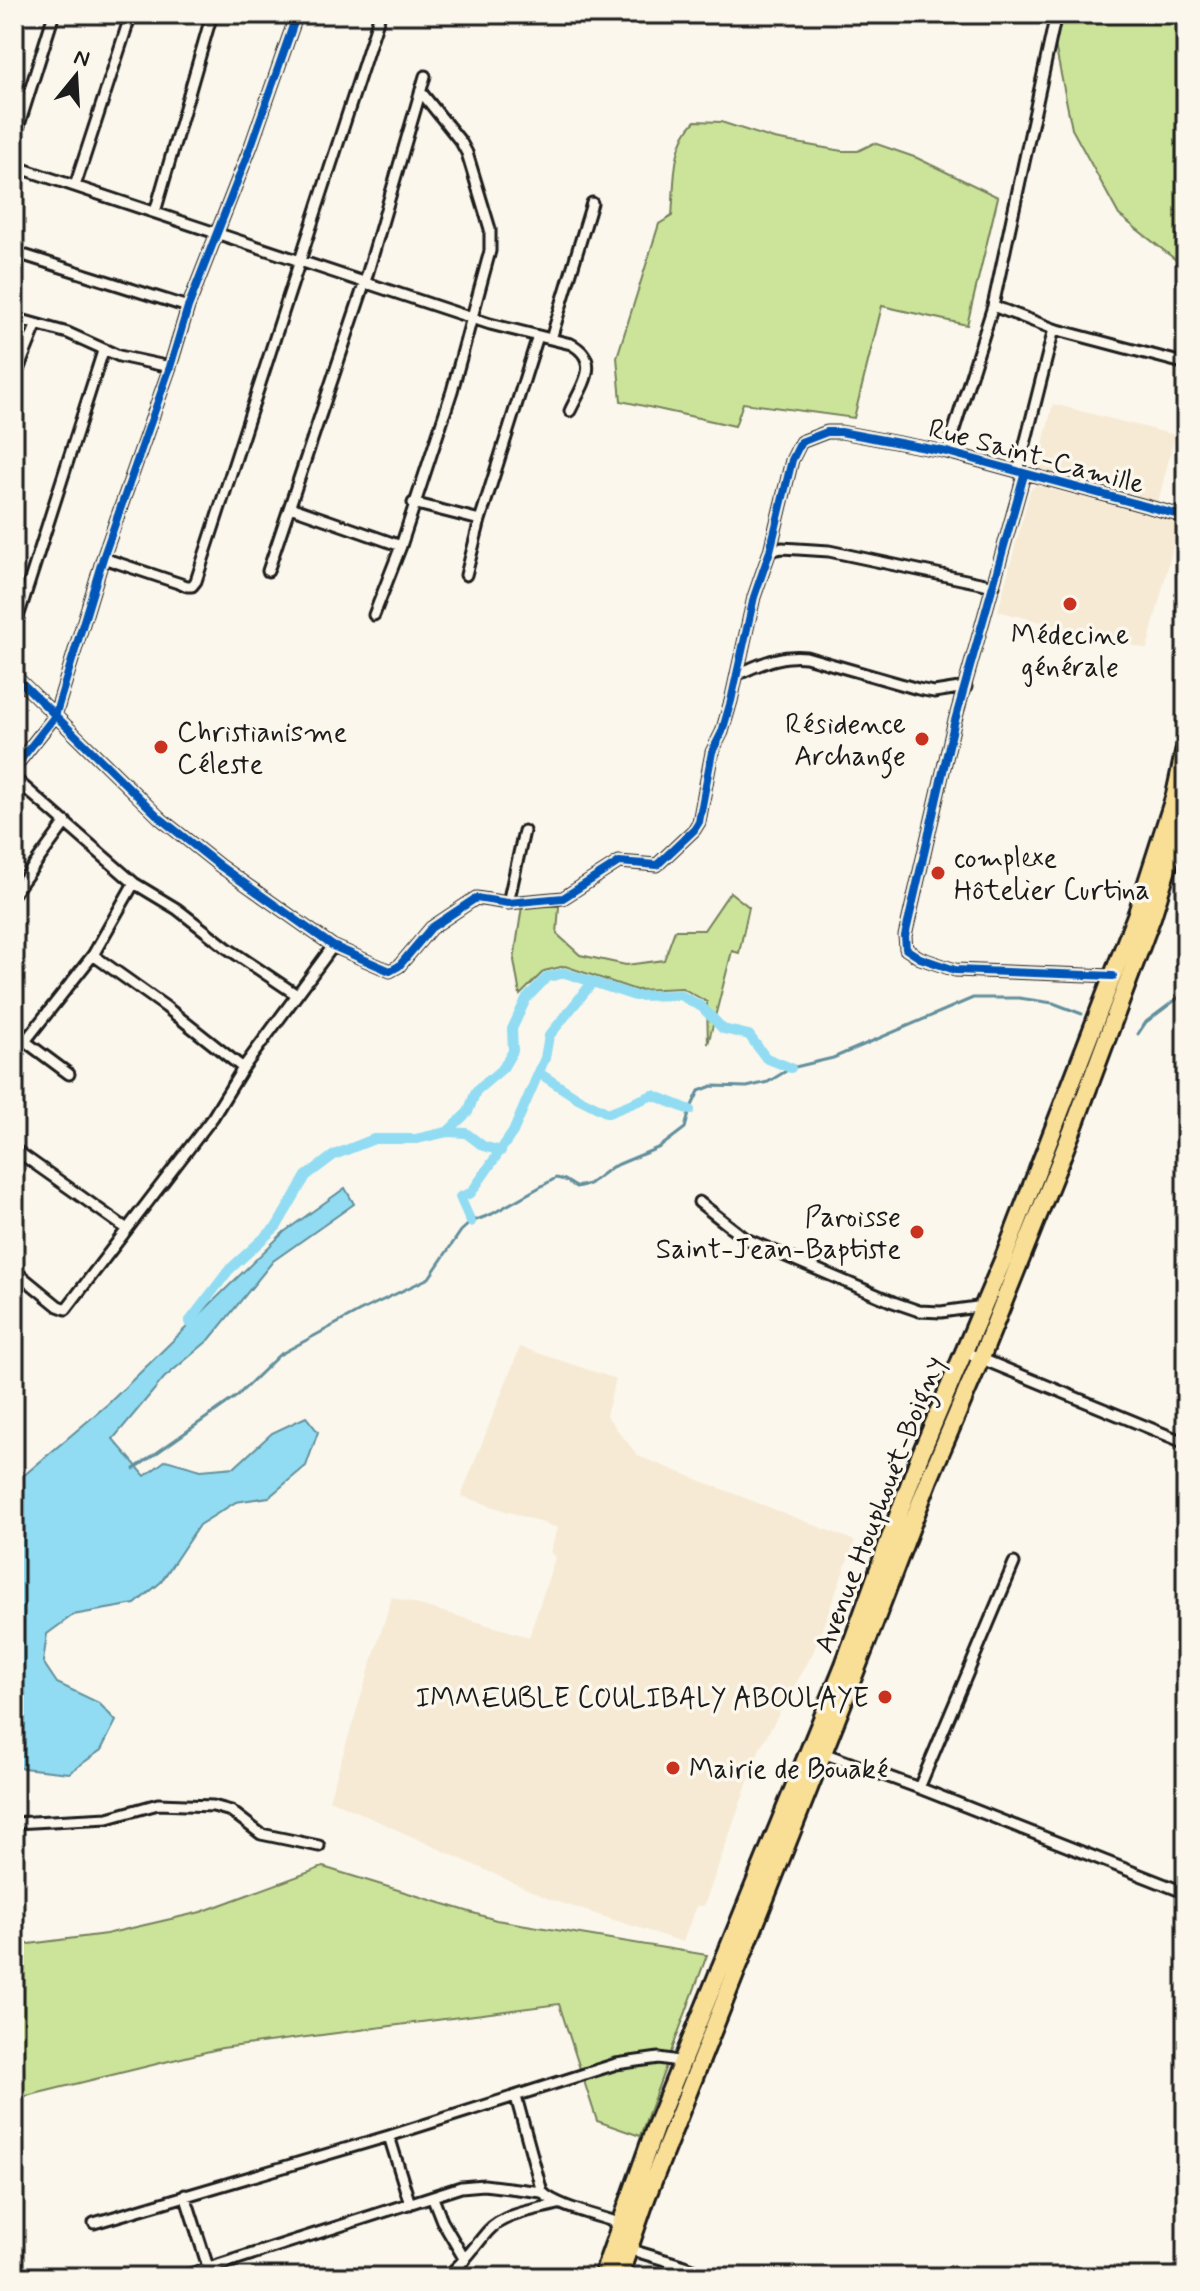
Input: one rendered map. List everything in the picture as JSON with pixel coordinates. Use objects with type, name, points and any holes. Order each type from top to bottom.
[{"type":"highway","name":"Avenue Houphouët-Boigny","points":[[619,2277],[691,2064],[844,1665],[919,1458],[973,1355],[984,1306],[1113,976],[1158,848],[1175,795],[1186,744]]},
{"type":"highway","name":"Avenue Houphouët-Boigny","points":[[602,2277],[619,2223],[691,2064],[823,1753],[930,1477],[973,1355],[1130,979],[1186,808]]},
{"type":"street","points":[[14,141],[54,14]]},
{"type":"street","points":[[75,186],[131,14]]},
{"type":"street","points":[[155,212],[212,14]]},
{"type":"street","points":[[14,768],[55,716],[103,558],[188,307],[297,14]]},
{"type":"street","points":[[103,558],[187,586],[194,584],[380,14]]},
{"type":"street","points":[[947,452],[993,306],[1056,14]]},
{"type":"street","points":[[268,571],[365,282],[425,76]]},
{"type":"street","points":[[374,615],[401,546],[452,391],[490,251],[490,229],[467,153],[421,92]]},
{"type":"street","points":[[14,166],[300,262],[473,317],[571,344],[587,357],[588,372],[570,411]]},
{"type":"street","points":[[551,339],[592,203]]},
{"type":"street","points":[[14,252],[188,307]]},
{"type":"street","points":[[993,306],[1054,329],[1183,363]]},
{"type":"street","points":[[14,318],[68,333],[103,351],[170,367]]},
{"type":"street","points":[[14,380],[36,326]]},
{"type":"street","points":[[1054,329],[994,586],[930,818],[905,936],[906,949],[920,958],[955,970],[1113,976]]},
{"type":"street","points":[[466,575],[480,520],[538,336]]},
{"type":"street","points":[[14,630],[103,351]]},
{"type":"street","name":"Rue Saint-Camille","points":[[770,551],[792,460],[801,442],[827,432],[947,452],[1186,517]]},
{"type":"street","points":[[413,503],[480,520]]},
{"type":"street","points":[[290,507],[401,546]]},
{"type":"street","points":[[14,675],[161,819],[220,866],[333,946],[390,971],[399,966],[431,928],[476,898],[508,903],[563,898],[619,862],[650,866],[665,860],[694,830],[699,822],[712,752],[722,732],[738,674],[754,597],[770,551],[782,548],[829,551],[994,586]]},
{"type":"street","points":[[738,674],[792,655],[934,692],[966,687]]},
{"type":"street","points":[[14,778],[134,883],[177,909],[227,948],[297,995]]},
{"type":"street","points":[[14,893],[66,822]]},
{"type":"street","points":[[508,903],[524,831]]},
{"type":"street","points":[[26,1040],[93,955],[134,883]]},
{"type":"street","points":[[14,1270],[58,1306],[66,1309],[213,1117],[243,1068],[333,946]]},
{"type":"street","points":[[93,955],[243,1068]]},
{"type":"street","points":[[14,1033],[69,1074]]},
{"type":"street","points":[[14,1149],[127,1229]]},
{"type":"street","points":[[699,1202],[746,1239],[893,1302],[919,1311],[984,1306]]},
{"type":"street","points":[[973,1355],[1186,1443]]},
{"type":"street","points":[[919,1788],[1014,1563]]},
{"type":"street","points":[[823,1753],[1186,1893]]},
{"type":"street","points":[[14,1823],[108,1818],[158,1804],[213,1806],[231,1811],[261,1834],[319,1846]]},
{"type":"street","points":[[94,2223],[389,2136],[616,2064],[659,2058],[691,2064]]},
{"type":"street","points":[[516,2097],[542,2192]]},
{"type":"street","points":[[389,2136],[410,2204]]},
{"type":"street","points":[[181,2277],[461,2187],[484,2185],[542,2192],[558,2204],[619,2223]]},
{"type":"street","points":[[185,2195],[208,2267]]},
{"type":"street","points":[[433,2198],[465,2260]]},
{"type":"street","points":[[446,2277],[499,2222],[558,2204]]},
{"type":"street","points":[[628,2249],[714,2277]]},
{"type":"shaded area","points":[[1053,404],[1175,435],[1158,502],[1039,469]]},
{"type":"shaded area","points":[[1035,485],[1179,523],[1147,649],[998,611],[1030,490]]},
{"type":"shaded area","points":[[520,1347],[616,1379],[606,1415],[638,1456],[855,1541],[813,1653],[760,1748],[704,1906],[696,1906],[683,1942],[549,1899],[329,1799],[392,1597],[529,1637],[555,1558],[550,1552],[558,1528],[461,1496]]},
{"type":"green space","points":[[1064,14],[1186,14],[1186,268],[1119,215],[1072,129],[1054,40]]},
{"type":"green space","points":[[695,121],[721,122],[774,139],[842,151],[858,151],[874,143],[917,158],[998,197],[967,325],[882,306],[854,418],[743,403],[735,426],[621,401],[617,357],[659,224],[672,216],[678,153]]},
{"type":"green space","points":[[730,892],[749,907],[739,953],[732,951],[708,1044],[707,1002],[682,988],[636,990],[565,966],[544,971],[520,995],[514,960],[522,906],[559,906],[557,934],[580,955],[626,965],[664,960],[675,930],[704,930]]},
{"type":"green space","points":[[323,1867],[496,1920],[707,1955],[640,2136],[597,2121],[559,2004],[222,2048],[14,2099],[14,1946],[106,1934],[201,1912]]},
{"type":"water","points":[[345,1188],[354,1204],[273,1261],[210,1339],[164,1378],[113,1439],[145,1476],[166,1460],[201,1470],[235,1467],[272,1433],[306,1417],[318,1432],[306,1466],[269,1497],[236,1502],[199,1525],[161,1582],[135,1604],[73,1615],[47,1634],[43,1662],[57,1683],[99,1703],[116,1721],[101,1750],[69,1773],[14,1767],[14,1478],[22,1477],[109,1403],[284,1232]]},
{"type":"waterway","points":[[447,1132],[468,1112],[476,1091],[503,1068],[513,1051],[512,1029],[526,999],[547,977],[565,973],[635,996],[680,995],[702,1007],[723,1029],[749,1035],[766,1058],[791,1068]]},
{"type":"waterway","points":[[471,1222],[460,1197],[471,1193],[513,1132],[545,1058],[549,1036],[592,983]]},
{"type":"waterway","points":[[1138,1034],[1146,1022],[1186,992]]},
{"type":"waterway","points":[[134,1469],[237,1396],[279,1355],[429,1278],[461,1231],[471,1222],[492,1214],[556,1178],[576,1187],[589,1184],[612,1167],[660,1147],[685,1128],[699,1091],[712,1086],[747,1087],[768,1082],[791,1068],[833,1058],[973,998],[1019,998],[1053,1003],[1082,1014]]},
{"type":"waterway","points":[[539,1073],[608,1113],[653,1095],[690,1110]]},
{"type":"waterway","points":[[189,1322],[229,1270],[277,1226],[306,1176],[334,1155],[374,1139],[416,1139],[447,1132],[466,1133],[483,1146],[501,1151]]},
{"type":"cycle path","points":[[14,768],[55,716],[103,558],[188,307],[251,146],[297,14]]},
{"type":"cycle path","points":[[14,675],[161,819],[220,866],[333,946],[390,971],[399,966],[431,928],[476,898],[508,903],[563,898],[619,862],[657,865],[694,830],[699,822],[712,752],[731,701],[754,597],[770,551],[792,460],[801,442],[827,432],[841,432],[947,452],[1186,517]]},
{"type":"cycle path","points":[[1024,475],[954,724],[905,936],[906,949],[920,958],[955,970],[1113,976]]},
{"type":"place","name":"Médecine générale","points":[[1070,604]]},
{"type":"place","name":"Résidence Archange","points":[[922,739]]},
{"type":"place","name":"Christianisme Céleste","points":[[161,747]]},
{"type":"place","name":"complexe Hôtelier Curtina","points":[[938,873]]},
{"type":"place","name":"Paroisse Saint-Jean-Baptiste","points":[[917,1232]]},
{"type":"place","name":"IMMEUBLE COULIBALY ABOULAYE","points":[[885,1697]]},
{"type":"place","name":"Mairie de Bouaké","points":[[673,1768]]}]
